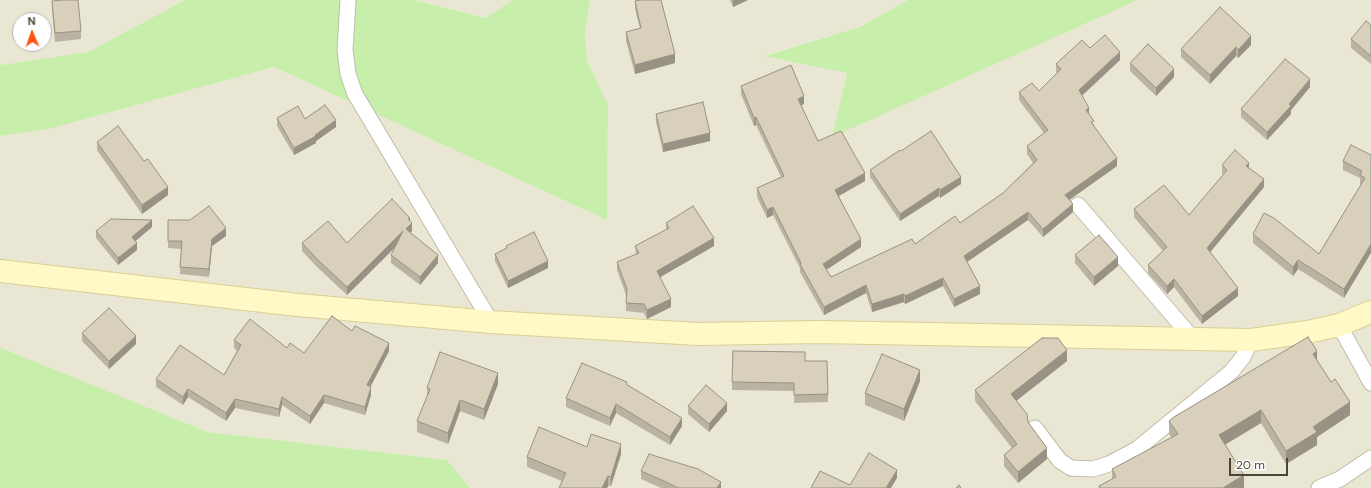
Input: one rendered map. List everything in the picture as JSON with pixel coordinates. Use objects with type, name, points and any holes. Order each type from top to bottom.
[{"type":"main road","points":[[0,271],[298,305],[491,322],[698,334],[865,333],[1251,340],[1293,335],[1339,325],[1371,312]]},
{"type":"street","points":[[348,0],[345,50],[348,74],[355,94],[491,322]]},
{"type":"street","points":[[1078,205],[1194,340]]},
{"type":"street","points":[[1339,325],[1371,383]]},
{"type":"street","points":[[1035,428],[1060,461],[1071,468],[1093,469],[1110,464],[1137,449],[1227,375],[1243,357],[1251,340]]},
{"type":"street","points":[[1319,488],[1340,479],[1371,458]]},
{"type":"shaded area","points":[[0,0],[185,0],[88,52],[0,65]]},
{"type":"shaded area","points":[[413,0],[512,0],[486,18]]},
{"type":"shaded area","points":[[590,0],[908,0],[860,27],[765,55],[847,73],[832,136],[1138,0],[1371,0],[1371,488],[470,488],[447,460],[208,432],[0,348],[0,136],[49,129],[274,67],[607,220],[608,105],[587,60],[585,32]]},
{"type":"green space","points":[[185,0],[413,0],[486,18],[512,0],[590,0],[585,32],[587,60],[608,105],[607,220],[274,67],[49,129],[0,136],[0,65],[88,52]]},
{"type":"green space","points":[[908,0],[1138,0],[832,137],[847,73],[764,56],[860,27]]},
{"type":"green space","points":[[0,346],[1,348],[208,432],[447,460],[470,488],[0,488]]},
{"type":"building","points":[[78,0],[81,31],[55,33],[52,1]]},
{"type":"building","points":[[661,0],[675,54],[635,65],[626,32],[641,28],[635,1]]},
{"type":"building","points":[[1220,7],[1251,36],[1238,50],[1236,47],[1210,75],[1181,49]]},
{"type":"building","points":[[1366,21],[1371,25],[1371,56],[1351,39]]},
{"type":"building","points":[[1105,35],[1120,52],[1079,90],[1089,108],[1086,110],[1094,121],[1091,122],[1117,158],[1065,195],[1073,204],[1043,229],[1028,212],[964,256],[980,286],[954,299],[943,278],[905,296],[904,294],[872,304],[866,285],[824,307],[800,264],[801,263],[773,207],[767,210],[757,188],[784,176],[756,117],[754,118],[741,86],[791,65],[804,96],[798,99],[818,141],[841,131],[865,173],[835,190],[861,239],[823,264],[831,277],[912,239],[915,244],[955,216],[960,223],[1003,193],[1037,160],[1027,146],[1048,130],[1019,92],[1032,83],[1039,91],[1061,69],[1056,64],[1082,40],[1090,48]]},
{"type":"building","points":[[1148,44],[1174,69],[1156,88],[1130,63]]},
{"type":"building","points":[[1285,59],[1310,79],[1289,104],[1291,106],[1267,132],[1241,109]]},
{"type":"building","points":[[703,102],[710,133],[663,144],[656,114]]},
{"type":"building","points":[[325,105],[336,120],[315,135],[316,136],[294,148],[277,118],[298,106],[305,119]]},
{"type":"building","points":[[118,126],[144,161],[148,159],[168,187],[142,205],[97,142]]},
{"type":"building","points":[[931,131],[961,177],[940,190],[939,188],[900,214],[870,170]]},
{"type":"building","points":[[1351,145],[1371,155],[1371,244],[1344,289],[1298,260],[1293,267],[1253,234],[1264,213],[1274,218],[1319,254],[1365,178],[1360,175],[1362,171],[1343,161]]},
{"type":"building","points":[[1235,150],[1249,163],[1246,166],[1264,179],[1207,248],[1238,288],[1202,316],[1174,279],[1167,286],[1148,265],[1167,247],[1134,209],[1164,185],[1189,215],[1227,170],[1222,165]]},
{"type":"building","points":[[392,199],[410,218],[408,219],[412,223],[406,229],[438,255],[420,277],[391,255],[403,231],[347,287],[302,243],[328,221],[347,243]]},
{"type":"building","points":[[209,206],[226,228],[212,239],[209,269],[180,267],[182,241],[168,241],[168,220],[190,220]]},
{"type":"building","points":[[693,206],[714,238],[657,271],[671,299],[647,310],[644,304],[626,303],[627,289],[617,262],[639,253],[635,246],[669,228],[666,223]]},
{"type":"building","points":[[111,219],[152,220],[132,237],[137,243],[118,258],[96,231]]},
{"type":"building","points":[[534,232],[548,261],[508,281],[495,254],[507,248],[506,246]]},
{"type":"building","points":[[1099,235],[1118,257],[1094,277],[1075,255]]},
{"type":"building","points":[[109,308],[136,336],[109,361],[82,333]]},
{"type":"building","points":[[332,316],[352,331],[355,326],[389,343],[367,385],[371,387],[365,407],[324,395],[310,416],[282,397],[279,409],[235,399],[226,413],[188,389],[183,397],[156,379],[180,345],[224,375],[241,345],[234,340],[250,319],[287,348],[290,343],[304,353]]},
{"type":"building","points":[[1308,337],[1317,351],[1313,354],[1331,382],[1335,379],[1350,402],[1313,427],[1317,432],[1286,451],[1261,410],[1219,435],[1244,475],[1223,488],[1100,488],[1099,486],[1116,477],[1112,469],[1178,434],[1169,421],[1174,417]]},
{"type":"building","points":[[1042,338],[1058,338],[1067,350],[1011,394],[1027,414],[1028,422],[1047,448],[1018,472],[1004,455],[1017,444],[975,390]]},
{"type":"building","points":[[733,351],[805,352],[805,361],[827,361],[828,394],[794,395],[794,383],[732,382]]},
{"type":"building","points":[[440,352],[498,373],[484,409],[460,400],[448,433],[417,421],[430,389],[427,388]]},
{"type":"building","points":[[882,354],[920,370],[904,409],[865,393]]},
{"type":"building","points":[[582,363],[627,382],[626,384],[682,418],[670,437],[616,404],[610,418],[566,398]]},
{"type":"building","points":[[706,385],[727,403],[709,424],[688,406]]},
{"type":"building","points":[[539,427],[587,447],[591,434],[621,444],[611,477],[608,476],[602,488],[559,488],[566,473],[527,457]]},
{"type":"building","points":[[869,453],[897,470],[886,488],[811,488],[820,471],[850,485]]},
{"type":"building","points":[[649,454],[698,469],[721,482],[717,488],[678,488],[641,471]]}]
